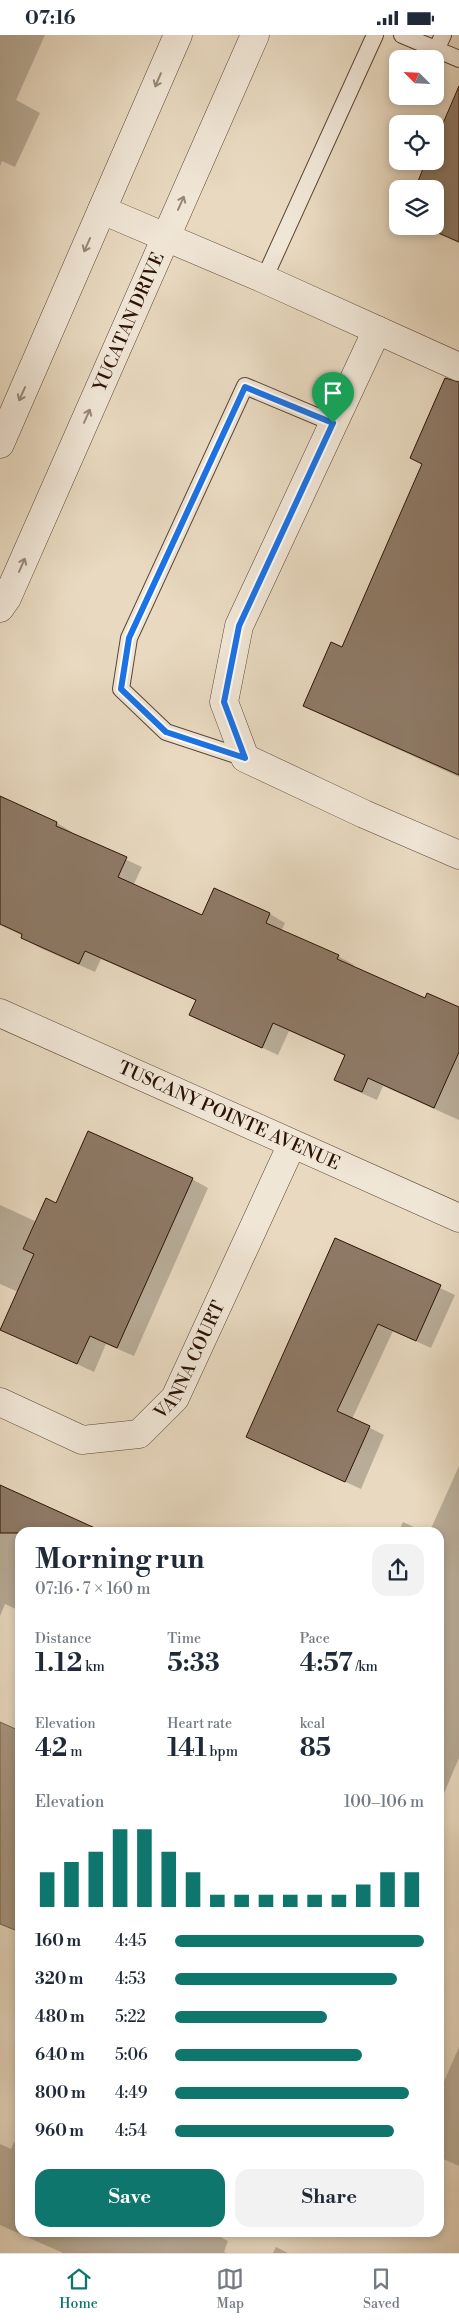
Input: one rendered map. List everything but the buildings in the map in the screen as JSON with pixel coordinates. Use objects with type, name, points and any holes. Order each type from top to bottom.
[{"type":"street","points":[[0,444],[178,35]]},
{"type":"street","name":"YUCATAN DRIVE","points":[[0,608],[7,598],[255,35]]},
{"type":"street","points":[[102,210],[264,279],[459,367]]},
{"type":"street","points":[[377,330],[239,626],[224,702],[245,758],[364,814],[459,855]]},
{"type":"street","name":"TUSCANY POINTE AVENUE","points":[[0,1013],[459,1218]]},
{"type":"street","name":"VANNA COURT","points":[[0,1403],[82,1440],[139,1434],[175,1398],[292,1143]]},
{"type":"lane","points":[[264,279],[375,35]]},
{"type":"lane","points":[[402,35],[440,42],[459,59]]},
{"type":"lane","points":[[245,758],[166,732],[121,689],[129,638],[245,387],[333,423]]},
{"type":"shaded area","points":[[0,1722],[15,1729],[15,1930],[0,1924]]},
{"type":"route","points":[[245,387],[333,423],[239,626],[224,702],[245,758],[166,732],[121,689],[129,638],[245,387]]}]
